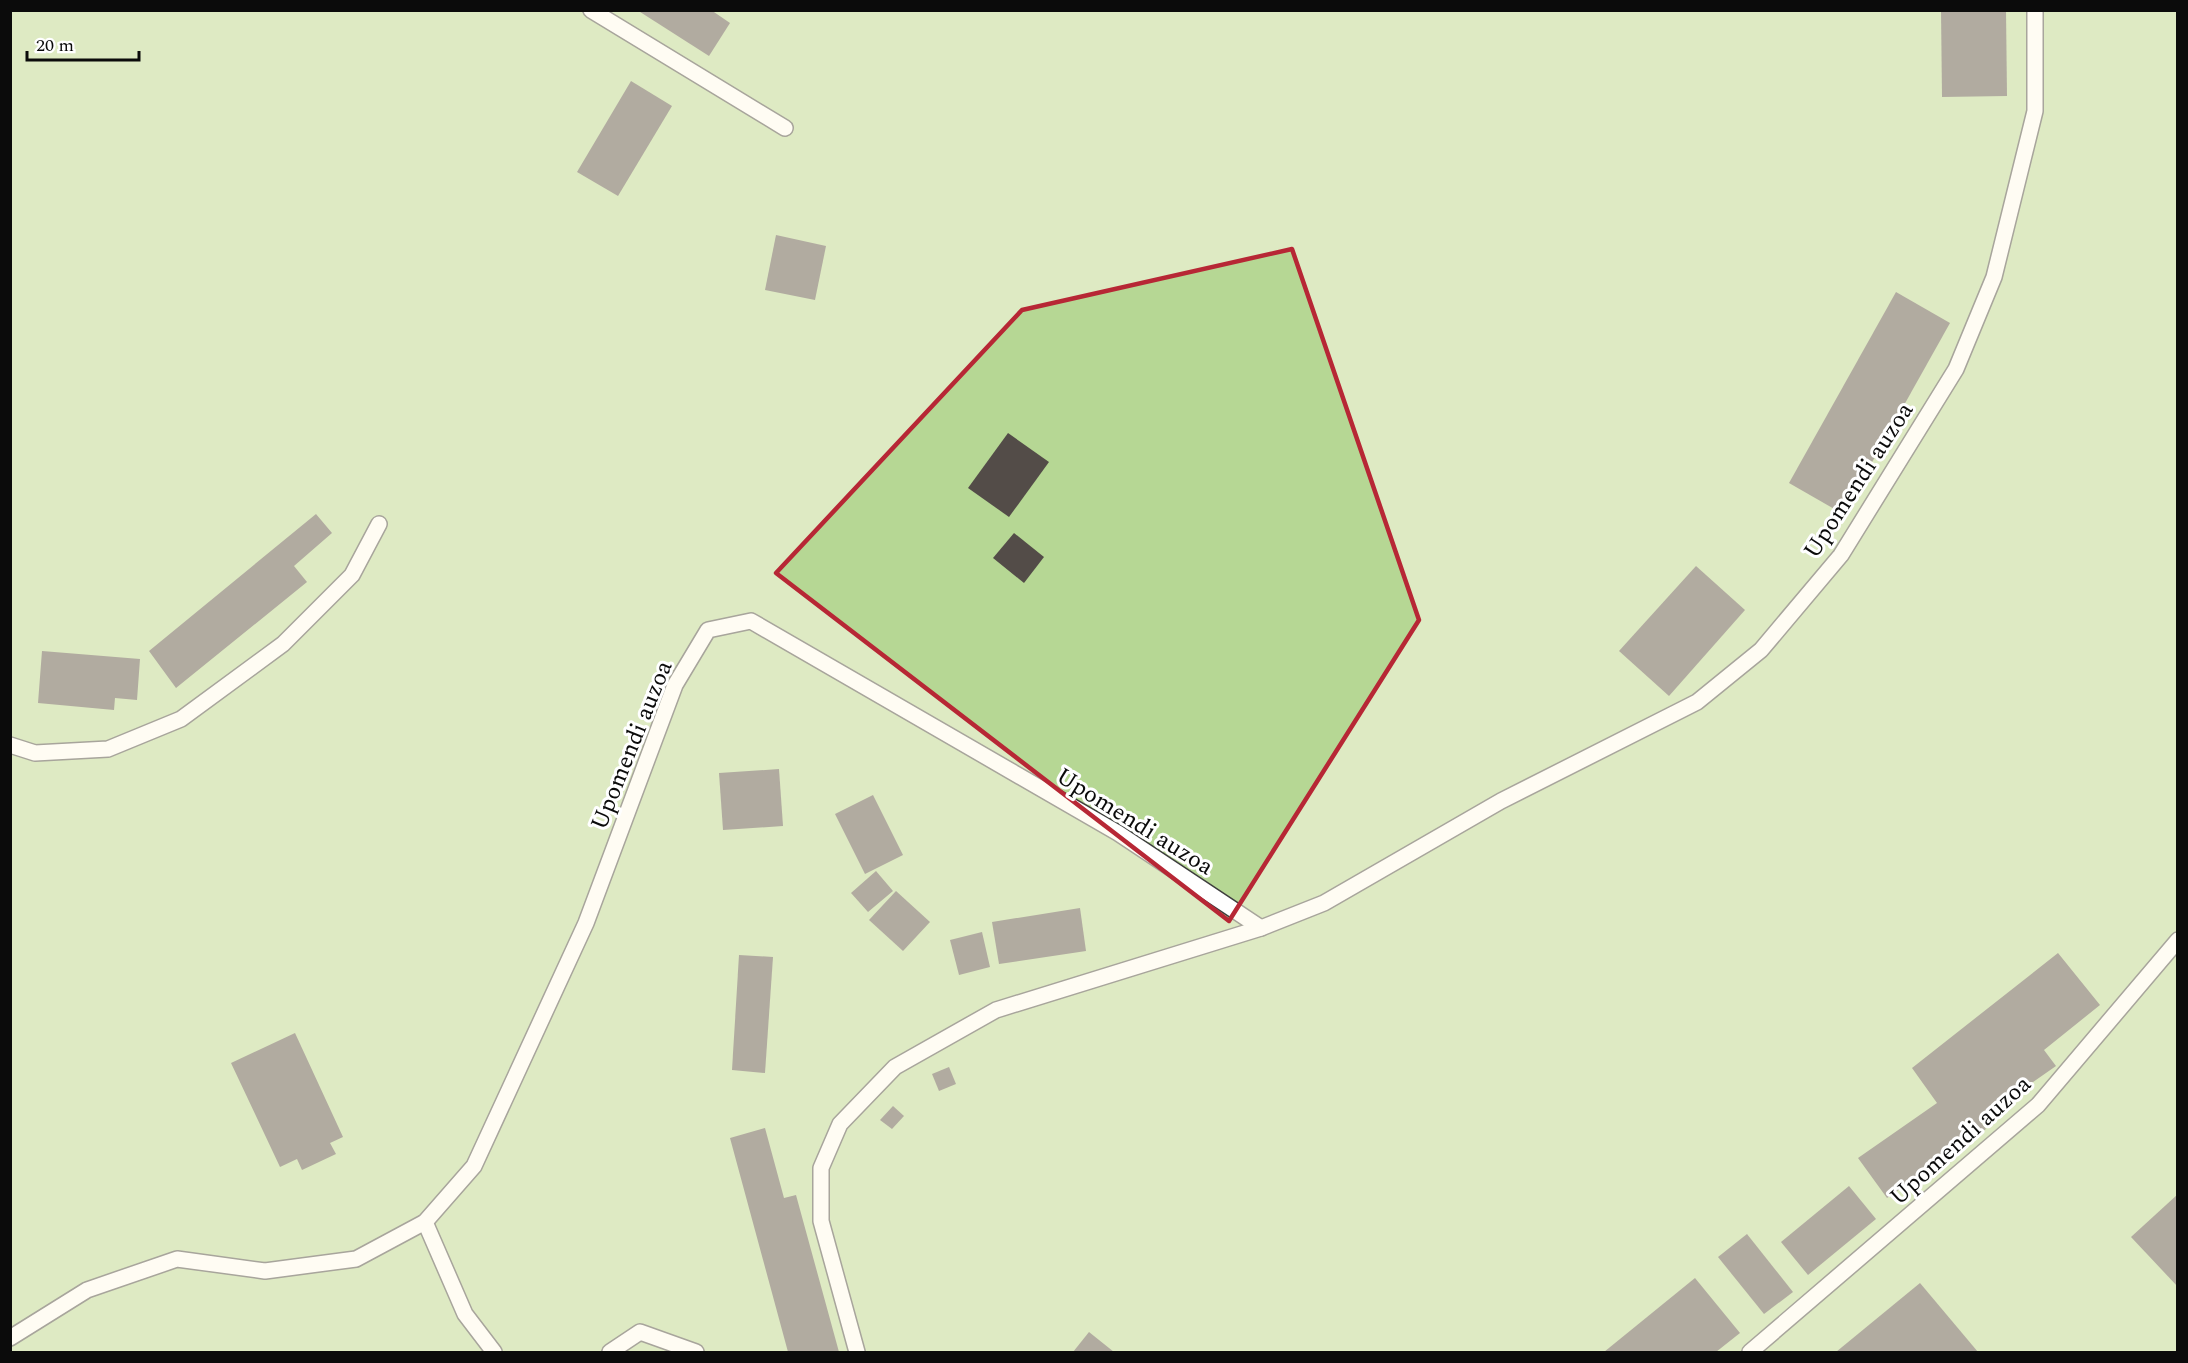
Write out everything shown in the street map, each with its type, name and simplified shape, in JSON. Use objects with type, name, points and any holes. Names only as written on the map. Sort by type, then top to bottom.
[{"type":"lane","points":[[591,10],[785,128]]},
{"type":"lane","name":"Upomendi auzoa","points":[[857,1353],[821,1221],[821,1168],[840,1124],[895,1067],[996,1010],[1261,928],[1324,903],[1501,801],[1697,702],[1761,650],[1841,555],[1956,369],[1994,277],[2035,111],[2035,10]]},
{"type":"lane","points":[[10,745],[35,753],[108,749],[181,719],[291,636],[352,575],[379,524]]},
{"type":"lane","name":"Upomendi auzoa","points":[[10,1338],[87,1290],[177,1259],[265,1271],[356,1259],[425,1222],[474,1166],[586,923],[675,685],[708,630],[751,621],[1118,833],[1261,928]]},
{"type":"lane","name":"Upomendi auzoa","points":[[1750,1353],[2038,1105],[2178,940]]},
{"type":"lane","points":[[425,1222],[465,1314],[494,1353]]},
{"type":"lane","points":[[610,1353],[640,1332],[696,1353]]},
{"type":"highlighted area","points":[[1292,249],[1419,620],[1229,921],[776,573],[1022,310]]},
{"type":"green space","points":[[11,11],[2177,11],[2177,1352],[11,1352]]},
{"type":"building","points":[[637,10],[711,10],[730,23],[709,56]]},
{"type":"building","points":[[1941,10],[2006,10],[2007,96],[1942,97]]},
{"type":"building","points":[[631,81],[672,106],[618,196],[577,172]]},
{"type":"building","points":[[776,235],[826,246],[815,300],[765,290]]},
{"type":"building","points":[[1896,292],[1950,323],[1843,514],[1789,483]]},
{"type":"building","points":[[1008,433],[1049,462],[1009,517],[968,488]]},
{"type":"building","points":[[316,514],[332,533],[294,566],[307,582],[176,688],[149,651]]},
{"type":"building","points":[[1014,533],[1044,557],[1024,583],[993,558]]},
{"type":"building","points":[[1696,566],[1745,610],[1669,696],[1619,651]]},
{"type":"building","points":[[42,651],[140,659],[137,700],[115,698],[114,710],[38,703]]},
{"type":"building","points":[[779,769],[783,826],[723,830],[719,773]]},
{"type":"building","points":[[873,795],[903,855],[865,874],[835,814]]},
{"type":"building","points":[[876,871],[893,891],[868,912],[851,893]]},
{"type":"building","points":[[896,891],[930,922],[903,951],[869,920]]},
{"type":"building","points":[[1080,908],[1086,951],[999,964],[992,922]]},
{"type":"building","points":[[982,932],[990,967],[959,975],[950,940]]},
{"type":"building","points":[[2058,953],[2100,1005],[2044,1050],[2056,1066],[1979,1120],[1986,1129],[1887,1198],[1858,1158],[1937,1103],[1912,1068]]},
{"type":"building","points":[[739,955],[773,957],[765,1073],[732,1070]]},
{"type":"building","points":[[295,1033],[343,1137],[330,1143],[336,1154],[302,1170],[297,1159],[280,1167],[231,1063]]},
{"type":"building","points":[[949,1067],[956,1084],[939,1091],[932,1074]]},
{"type":"building","points":[[893,1106],[904,1116],[892,1129],[880,1120]]},
{"type":"building","points":[[765,1128],[784,1198],[796,1195],[839,1352],[788,1352],[730,1138]]},
{"type":"building","points":[[1849,1186],[1876,1219],[1808,1275],[1781,1242]]},
{"type":"building","points":[[2178,1194],[2178,1287],[2131,1237]]},
{"type":"building","points":[[1747,1234],[1793,1292],[1764,1314],[1718,1257]]},
{"type":"building","points":[[1695,1278],[1740,1333],[1716,1352],[1604,1352]]},
{"type":"building","points":[[1920,1283],[1978,1352],[1836,1352]]},
{"type":"building","points":[[1089,1332],[1114,1352],[1073,1352]]}]
